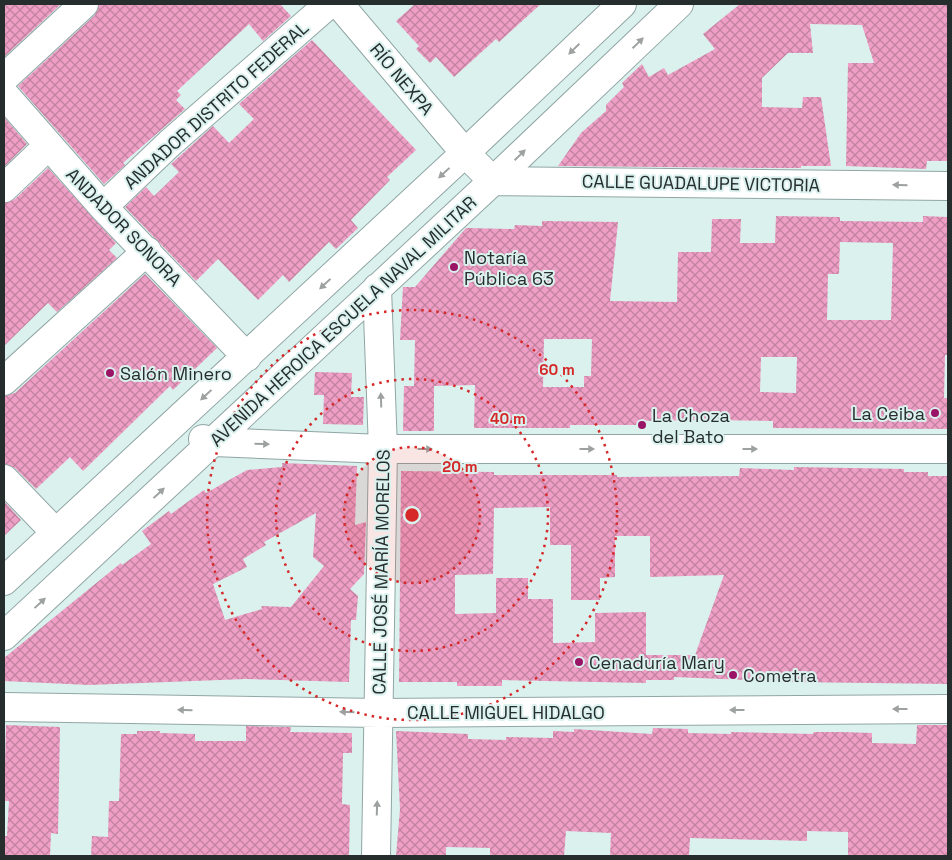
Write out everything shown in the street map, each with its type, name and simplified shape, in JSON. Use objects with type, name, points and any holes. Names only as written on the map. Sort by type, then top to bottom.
[{"type":"street","points":[[4,78],[84,4]]},
{"type":"street","name":"ANDADOR DISTRITO FEDERAL","points":[[103,207],[170,143],[329,4]]},
{"type":"street","name":"RÍO NEXPA","points":[[339,4],[465,154]]},
{"type":"street","points":[[4,581],[465,154],[622,4]]},
{"type":"street","name":"AVENIDA HEROICA ESCUELA NAVAL MILITAR","points":[[4,636],[493,181],[679,4]]},
{"type":"street","name":"ANDADOR SONORA","points":[[4,94],[103,207],[247,357]]},
{"type":"street","points":[[4,188],[48,146]]},
{"type":"street","points":[[465,154],[493,181]]},
{"type":"street","name":"CALLE GUADALUPE VICTORIA","points":[[493,181],[948,186]]},
{"type":"street","points":[[4,381],[147,251]]},
{"type":"street","name":"CALLE JOSÉ MARÍA MORELOS","points":[[376,856],[380,712],[383,449],[377,288]]},
{"type":"street","points":[[167,430],[214,442],[383,449],[948,449]]},
{"type":"street","points":[[4,479],[55,532]]},
{"type":"street","name":"CALLE MIGUEL HIDALGO","points":[[4,707],[380,712],[948,709]]},
{"type":"building","points":[[4,4],[61,4],[4,57]]},
{"type":"building","points":[[99,4],[280,4],[291,16],[263,41],[249,24],[177,91],[181,95],[176,100],[185,109],[123,163],[125,165],[104,184],[18,86],[95,15]]},
{"type":"building","points":[[415,4],[541,4],[499,42],[496,39],[454,77],[436,57],[430,63],[416,49],[419,46],[396,21]]},
{"type":"building","points":[[740,4],[948,4],[948,161],[927,161],[926,169],[846,166],[848,63],[874,63],[862,25],[810,24],[813,53],[788,53],[762,78],[762,107],[802,108],[803,97],[821,97],[831,166],[776,168],[558,166],[581,133],[606,111],[606,105],[624,87],[622,83],[642,64],[649,77],[664,68],[668,75],[715,49],[703,34]]},
{"type":"building","points":[[312,40],[416,150],[387,177],[390,180],[351,220],[358,228],[336,249],[329,242],[289,282],[283,275],[258,300],[218,259],[196,281],[125,207],[146,187],[154,196],[179,172],[171,164],[213,126],[229,143],[254,119],[239,104]]},
{"type":"building","points":[[4,117],[27,144],[4,167]]},
{"type":"building","points":[[48,168],[116,243],[109,250],[117,258],[57,312],[48,303],[4,346],[4,203],[15,199]]},
{"type":"building","points":[[776,216],[840,217],[840,221],[923,222],[923,216],[947,217],[948,355],[945,355],[944,398],[948,398],[948,429],[773,428],[773,421],[707,420],[637,421],[637,425],[570,425],[570,428],[474,428],[475,385],[434,386],[434,431],[403,431],[404,386],[414,386],[415,340],[400,340],[403,287],[415,287],[466,228],[514,229],[515,225],[542,226],[542,221],[618,222],[610,301],[677,302],[678,252],[711,252],[712,219],[741,219],[740,243],[775,243]],"holes":[[[840,242],[893,243],[891,320],[827,320],[828,274],[839,274]],[[544,339],[592,339],[591,376],[584,376],[584,387],[543,387]],[[761,357],[797,357],[796,393],[760,392]]]},
{"type":"building","points":[[145,274],[217,348],[173,390],[170,386],[83,471],[70,457],[36,489],[15,468],[4,464],[4,396],[15,393]]},
{"type":"building","points":[[315,372],[352,373],[351,397],[364,397],[363,425],[323,424],[324,395],[314,395]]},
{"type":"building","points":[[282,463],[357,466],[355,525],[366,522],[364,574],[350,589],[358,596],[356,620],[351,620],[349,682],[246,679],[89,685],[4,681],[4,658],[121,563],[122,565],[151,544],[142,531],[169,511],[171,514],[204,490],[206,493],[247,470],[282,467]],"holes":[[[316,513],[313,557],[324,566],[291,607],[261,606],[262,609],[225,620],[213,584],[247,567],[243,559],[266,545],[264,542]]]},
{"type":"building","points":[[794,467],[904,469],[904,472],[928,472],[928,476],[948,476],[948,684],[792,682],[674,677],[674,680],[646,680],[646,683],[502,680],[502,686],[457,686],[457,682],[399,682],[401,471],[494,472],[494,475],[617,475],[617,477],[739,476],[740,468],[794,470]],"holes":[[[550,507],[550,545],[571,545],[571,600],[600,600],[600,578],[615,577],[615,536],[650,536],[650,577],[724,575],[695,655],[646,655],[646,612],[595,613],[595,642],[553,643],[553,599],[528,599],[528,578],[496,578],[496,613],[455,614],[455,575],[493,574],[494,508]]]},
{"type":"building","points":[[4,501],[21,520],[4,536]]},
{"type":"building","points":[[6,725],[60,727],[58,834],[51,833],[50,856],[4,856],[4,836],[7,836],[9,801],[4,801]]},
{"type":"building","points":[[917,725],[948,725],[948,856],[848,856],[848,832],[807,831],[807,841],[690,838],[689,856],[610,856],[611,833],[566,831],[564,856],[490,856],[490,848],[446,847],[446,856],[396,856],[400,809],[396,731],[468,734],[468,739],[506,740],[506,737],[553,738],[553,731],[574,732],[574,729],[652,734],[653,728],[688,729],[688,733],[731,734],[731,732],[813,734],[814,732],[841,732],[872,733],[872,743],[916,744]]},
{"type":"building","points":[[246,726],[291,727],[290,732],[352,733],[352,753],[343,753],[342,804],[350,805],[349,856],[91,856],[92,836],[108,837],[109,801],[119,801],[121,734],[137,734],[137,731],[160,731],[160,733],[195,734],[195,741],[246,741]]},
{"type":"place","name":"Notaría Pública 63","points":[[454,267]]},
{"type":"place","name":"Salón Minero","points":[[110,373]]},
{"type":"place","name":"La Ceiba","points":[[935,413]]},
{"type":"place","name":"La Choza del Bato","points":[[642,425]]},
{"type":"place","name":"Cenaduría Mary","points":[[579,662]]},
{"type":"place","name":"Cometra","points":[[733,675]]}]
